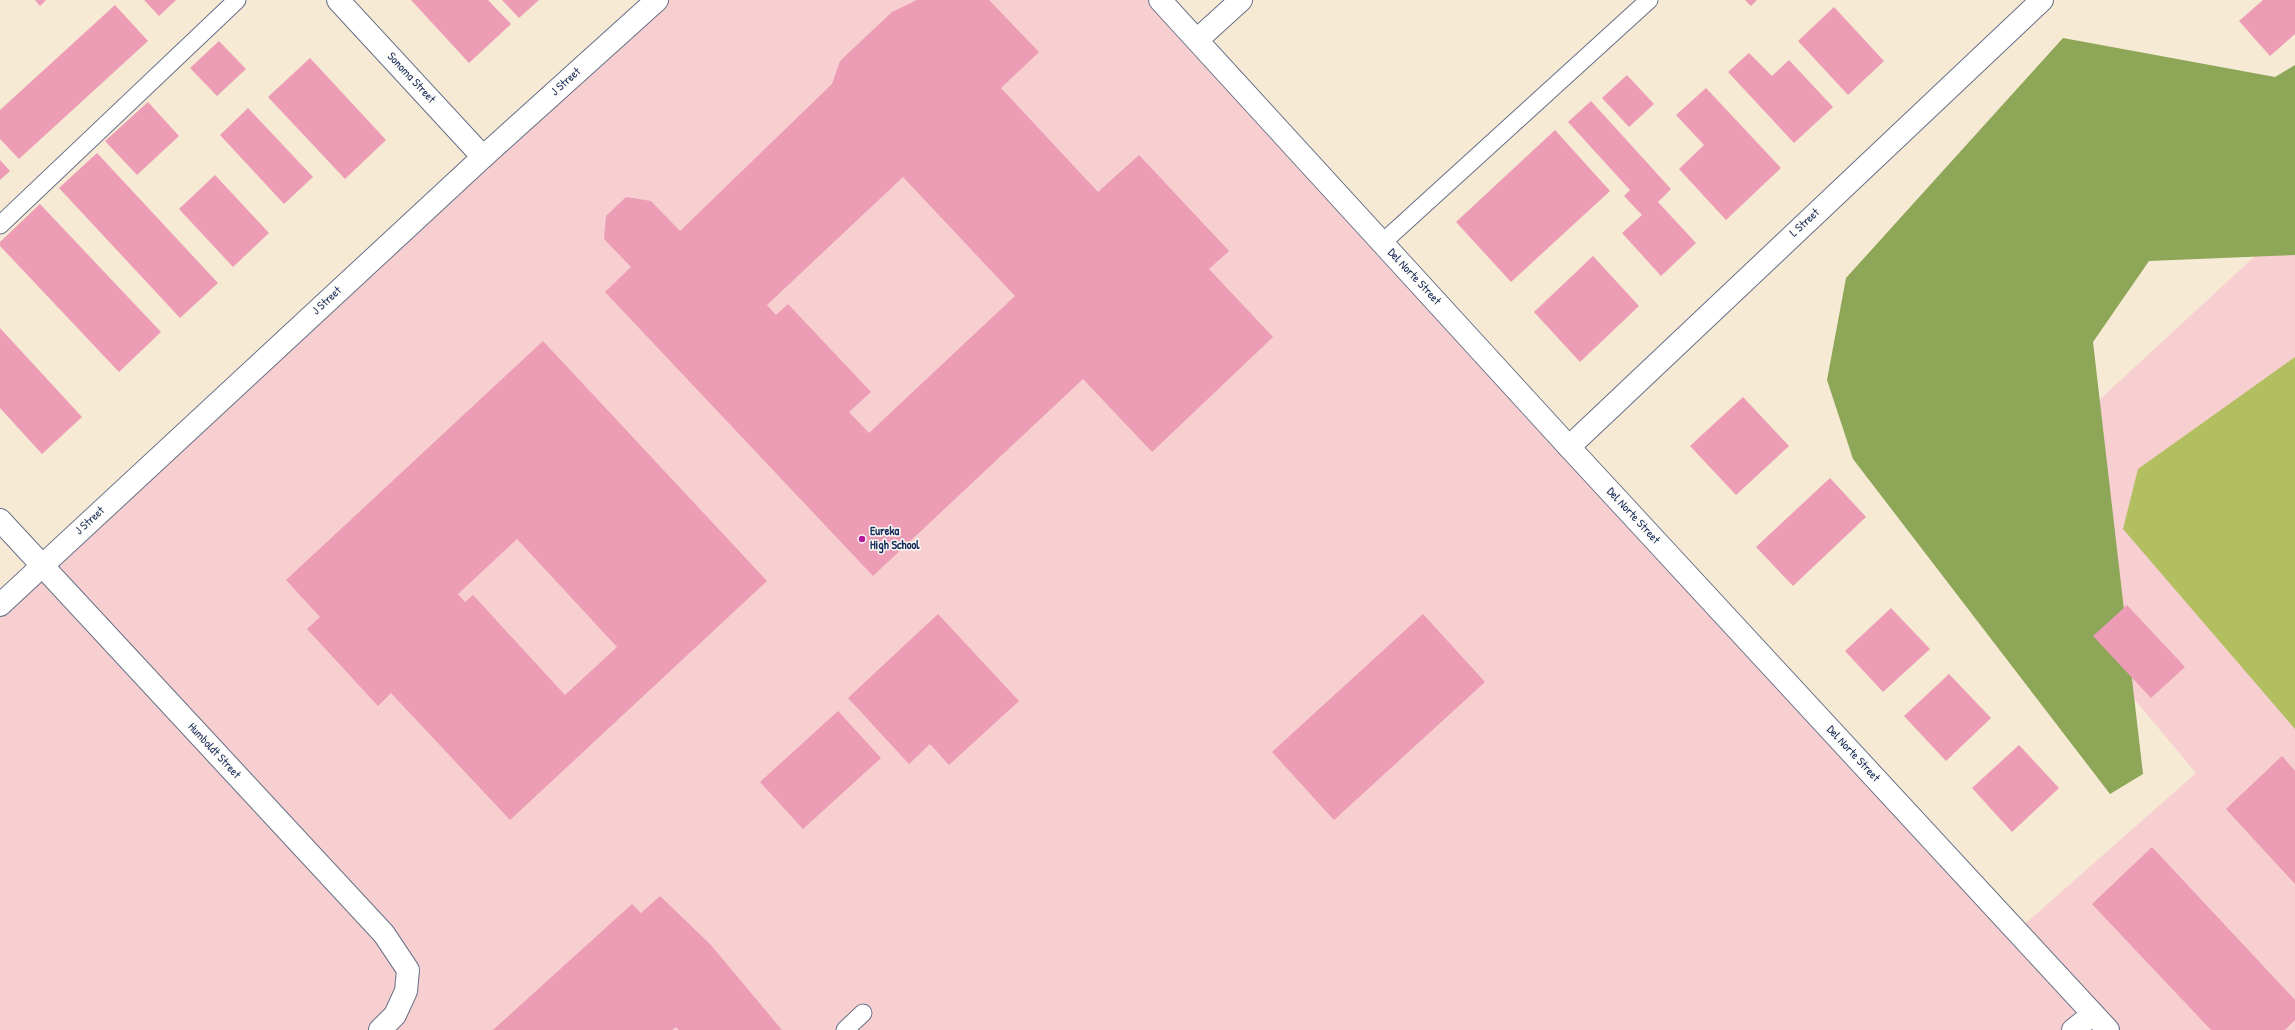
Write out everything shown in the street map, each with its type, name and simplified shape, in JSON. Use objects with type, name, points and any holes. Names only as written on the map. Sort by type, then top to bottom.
[{"type":"street","name":"Sonoma Street","points":[[338,0],[483,157]]},
{"type":"street","name":"J Street","points":[[0,606],[483,157],[657,0]]},
{"type":"street","name":"Del Norte Street","points":[[1160,0],[1569,447],[2100,1022]]},
{"type":"street","points":[[1197,40],[1241,0]]},
{"type":"street","name":"L Street","points":[[1569,447],[2042,0]]},
{"type":"street","name":"Humboldt Street","points":[[0,520],[384,934],[408,970],[406,991],[395,1015],[380,1030]]},
{"type":"street","points":[[2072,1030],[2100,1022]]},
{"type":"lane","points":[[0,225],[237,0]]},
{"type":"lane","points":[[1382,243],[1649,0]]},
{"type":"lane","points":[[845,1030],[863,1013]]},
{"type":"shaded area","name":"Eureka High School","points":[[657,0],[1160,0],[2017,931],[2196,773],[1978,512],[2295,219],[2295,1030],[0,1030],[0,605]]},
{"type":"green space","points":[[2063,38],[2275,77],[2295,65],[2295,255],[2149,261],[2093,342],[2143,774],[2110,794],[1853,459],[1827,380],[1846,278]]},
{"type":"green space","points":[[2295,357],[2295,729],[2123,529],[2138,469]]},
{"type":"building","points":[[35,0],[46,0],[40,6]]},
{"type":"building","points":[[144,0],[176,0],[159,16]]},
{"type":"building","points":[[411,0],[488,0],[511,24],[469,63]]},
{"type":"building","points":[[502,0],[539,0],[519,18]]},
{"type":"building","points":[[917,0],[989,0],[1039,52],[1001,88],[1098,192],[1139,155],[1229,251],[1209,269],[1273,337],[1152,452],[1083,379],[873,576],[605,292],[631,267],[604,239],[606,216],[626,197],[651,201],[680,231],[832,84],[840,61],[892,12]],"holes":[[[903,177],[1015,296],[869,433],[849,412],[871,392],[788,304],[776,315],[767,305]]]},
{"type":"building","points":[[1745,0],[1757,0],[1751,6]]},
{"type":"building","points":[[2263,0],[2295,0],[2295,34],[2270,56],[2239,21]]},
{"type":"building","points":[[115,5],[148,41],[19,159],[0,139],[0,110]]},
{"type":"building","points":[[1834,7],[1884,61],[1848,95],[1798,41]]},
{"type":"building","points":[[219,41],[246,69],[217,96],[190,68]]},
{"type":"building","points":[[1749,53],[1772,76],[1789,60],[1833,107],[1794,143],[1728,72]]},
{"type":"building","points":[[310,58],[386,140],[345,179],[268,97]]},
{"type":"building","points":[[1627,75],[1654,104],[1629,127],[1602,98]]},
{"type":"building","points":[[1706,88],[1781,168],[1726,220],[1679,169],[1704,145],[1676,115]]},
{"type":"building","points":[[1591,101],[1671,189],[1658,202],[1696,243],[1661,276],[1622,233],[1642,215],[1624,196],[1630,190],[1568,122]]},
{"type":"building","points":[[148,102],[179,136],[137,175],[105,141]]},
{"type":"building","points":[[248,108],[313,177],[284,204],[220,135]]},
{"type":"building","points":[[1555,130],[1610,191],[1511,282],[1456,222]]},
{"type":"building","points":[[97,153],[218,283],[180,318],[59,188]]},
{"type":"building","points":[[0,160],[10,171],[0,180]]},
{"type":"building","points":[[215,175],[269,233],[233,267],[179,209]]},
{"type":"building","points":[[40,204],[161,332],[119,372],[0,246],[0,242]]},
{"type":"building","points":[[1593,256],[1639,306],[1580,362],[1534,312]]},
{"type":"building","points":[[0,328],[82,417],[42,454],[0,408]]},
{"type":"building","points":[[543,341],[767,581],[510,820],[391,693],[378,706],[307,629],[320,617],[286,580]],"holes":[[[517,539],[617,647],[565,695],[473,595],[465,602],[458,594]]]},
{"type":"building","points":[[1743,397],[1789,446],[1736,495],[1690,446]]},
{"type":"building","points":[[1830,478],[1866,517],[1793,586],[1756,547]]},
{"type":"building","points":[[2127,605],[2185,667],[2151,698],[2093,636]]},
{"type":"building","points":[[1891,608],[1930,649],[1883,692],[1845,651]]},
{"type":"building","points":[[938,614],[1019,701],[949,765],[930,744],[909,764],[848,698]]},
{"type":"building","points":[[1423,614],[1485,682],[1334,820],[1272,752]]},
{"type":"building","points":[[1949,674],[1991,718],[1946,761],[1904,716]]},
{"type":"building","points":[[838,711],[881,758],[803,829],[760,782]]},
{"type":"building","points":[[2019,745],[2059,788],[2012,832],[1972,788]]},
{"type":"building","points":[[2282,756],[2295,771],[2295,884],[2226,809]]},
{"type":"building","points":[[2152,847],[2295,1000],[2295,1020],[2285,1030],[2211,1030],[2092,904]]},
{"type":"building","points":[[660,896],[710,944],[782,1030],[679,1030],[676,1027],[672,1030],[493,1030],[632,904],[641,913]]},
{"type":"place","name":"Eureka High School","points":[[862,539]]}]
